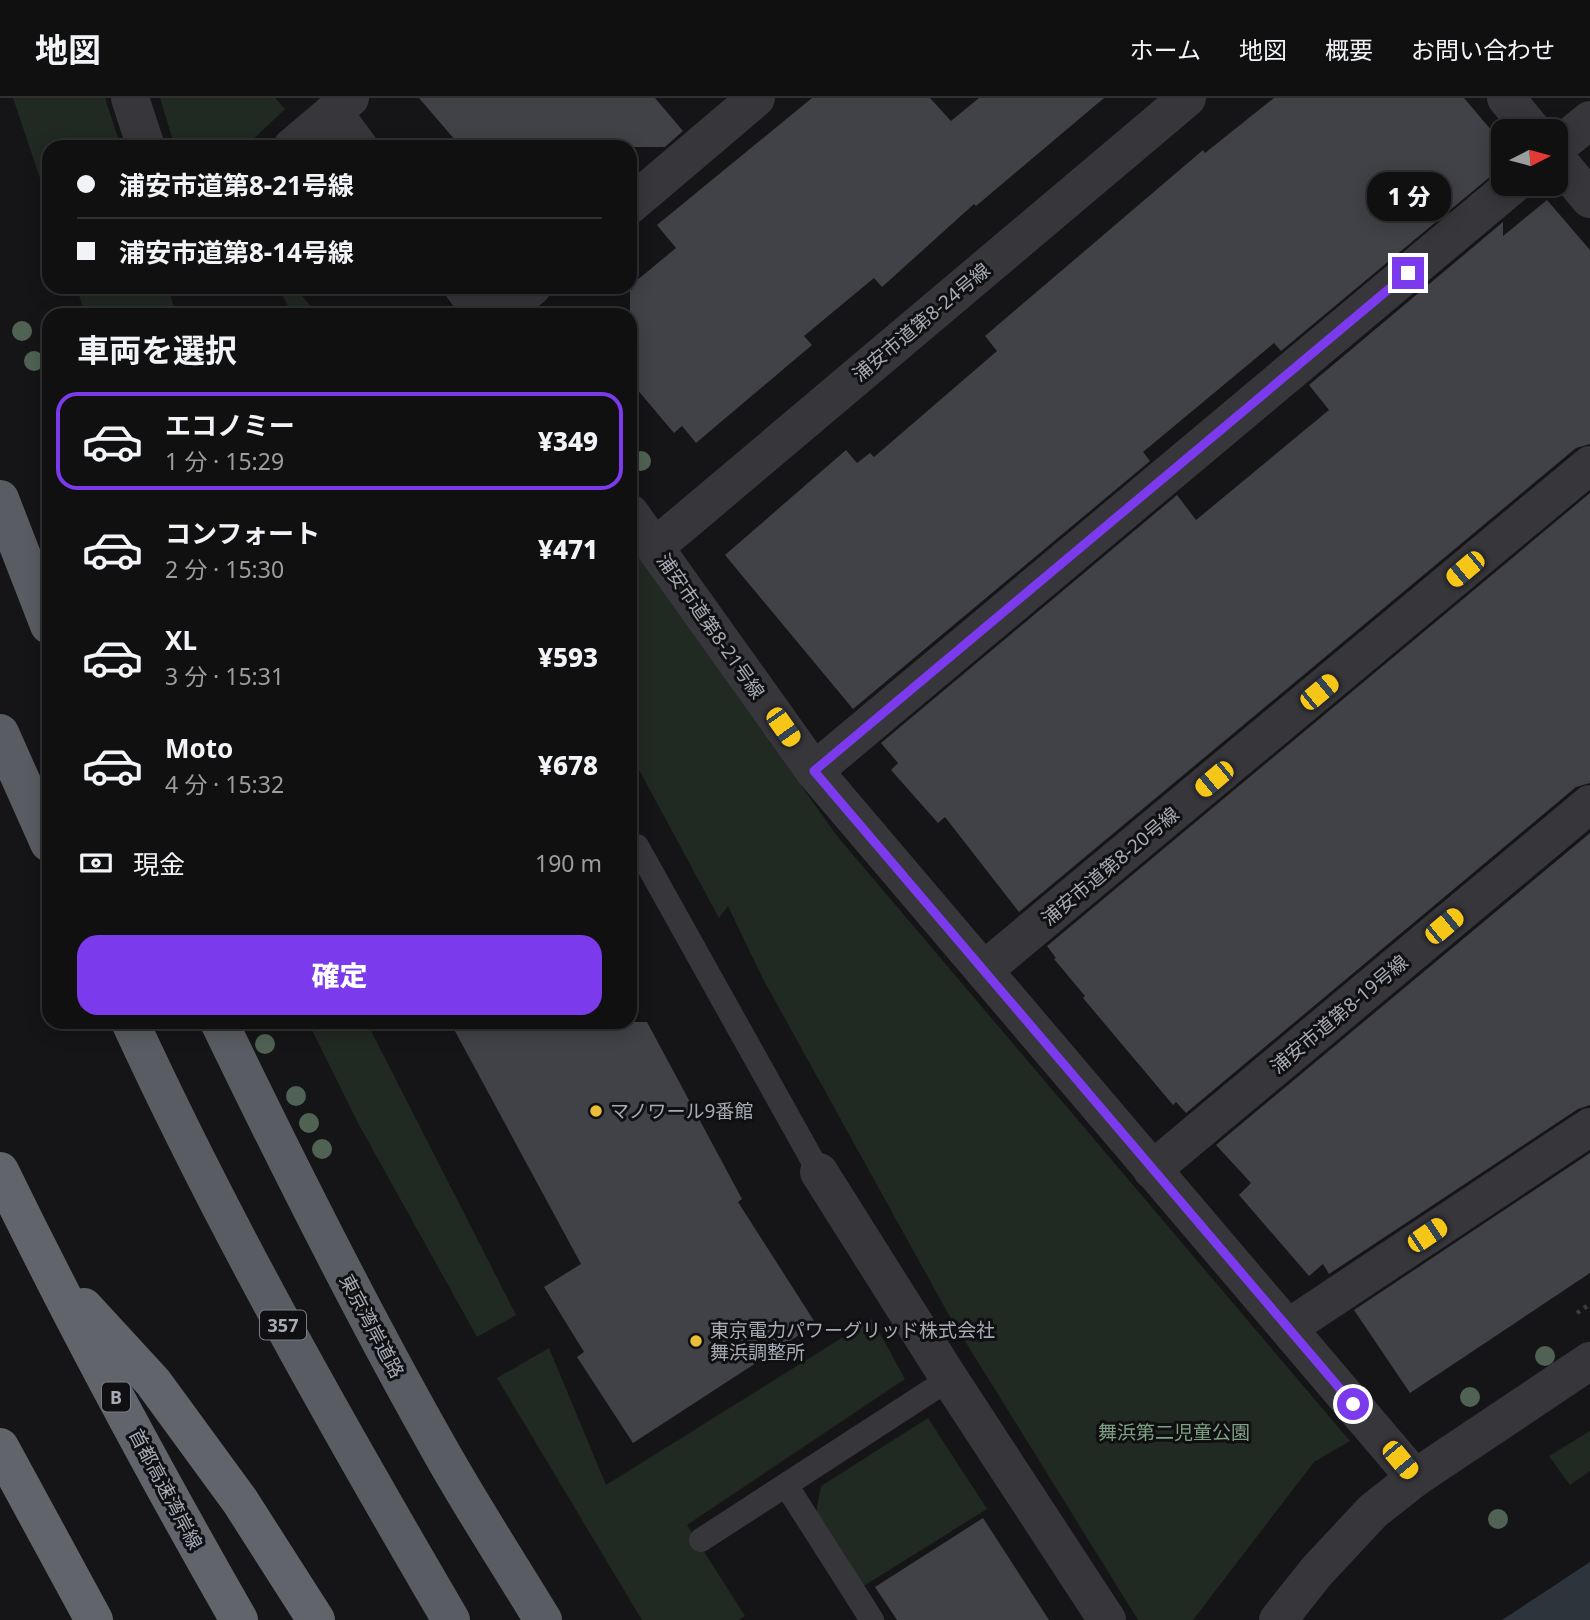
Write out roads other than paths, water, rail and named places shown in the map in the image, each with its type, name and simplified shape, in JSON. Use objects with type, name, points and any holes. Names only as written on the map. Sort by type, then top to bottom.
[{"type":"highway","points":[[0,499],[42,607]]},
{"type":"highway","points":[[0,733],[42,826]]},
{"type":"highway","name":"357","points":[[134,1029],[226,1219],[301,1358],[451,1620]]},
{"type":"highway","name":"東京湾岸道路","points":[[222,1029],[304,1197],[368,1319],[442,1453],[543,1620]]},
{"type":"highway","name":"首都高速湾岸線","points":[[0,1171],[45,1264],[239,1620]]},
{"type":"highway","points":[[45,1264],[153,1382],[240,1502],[316,1620]]},
{"type":"highway","points":[[0,1447],[94,1620]]},
{"type":"street","points":[[130,98],[144,140]]},
{"type":"street","points":[[637,199],[756,98]]},
{"type":"street","name":"浦安市道第8-24号線","points":[[655,547],[1186,98]]},
{"type":"street","points":[[1506,98],[1523,119]]},
{"type":"street","points":[[300,140],[342,105],[356,140]]},
{"type":"street","points":[[1568,139],[1590,120]]},
{"type":"street","points":[[1568,172],[1590,199]]},
{"type":"street","points":[[814,771],[1500,196]]},
{"type":"street","points":[[507,308],[524,294]]},
{"type":"street","name":"浦安市道第8-20号線","points":[[985,970],[1590,465]]},
{"type":"street","name":"浦安市道第8-21号線","points":[[637,523],[814,771],[1415,1478]]},
{"type":"street","name":"浦安市道第8-19号線","points":[[1152,1170],[1590,804]]},
{"type":"street","points":[[1288,1328],[1590,1127]]},
{"type":"street","points":[[819,1172],[1107,1620]]},
{"type":"street","points":[[1278,1620],[1317,1571],[1373,1511],[1415,1478],[1590,1361]]},
{"type":"lane","points":[[637,846],[819,1172]]},
{"type":"lane","points":[[701,1540],[949,1378]]},
{"type":"lane","points":[[786,1485],[872,1620]]},
{"type":"place","name":"マノワール9番館","points":[[596,1111]]},
{"type":"place","name":"東京電力パワーグリッド株式会社 舞浜調整所","points":[[696,1341]]},
{"type":"park label","name":"舞浜第二児童公園","points":[[1174,1432]]}]
